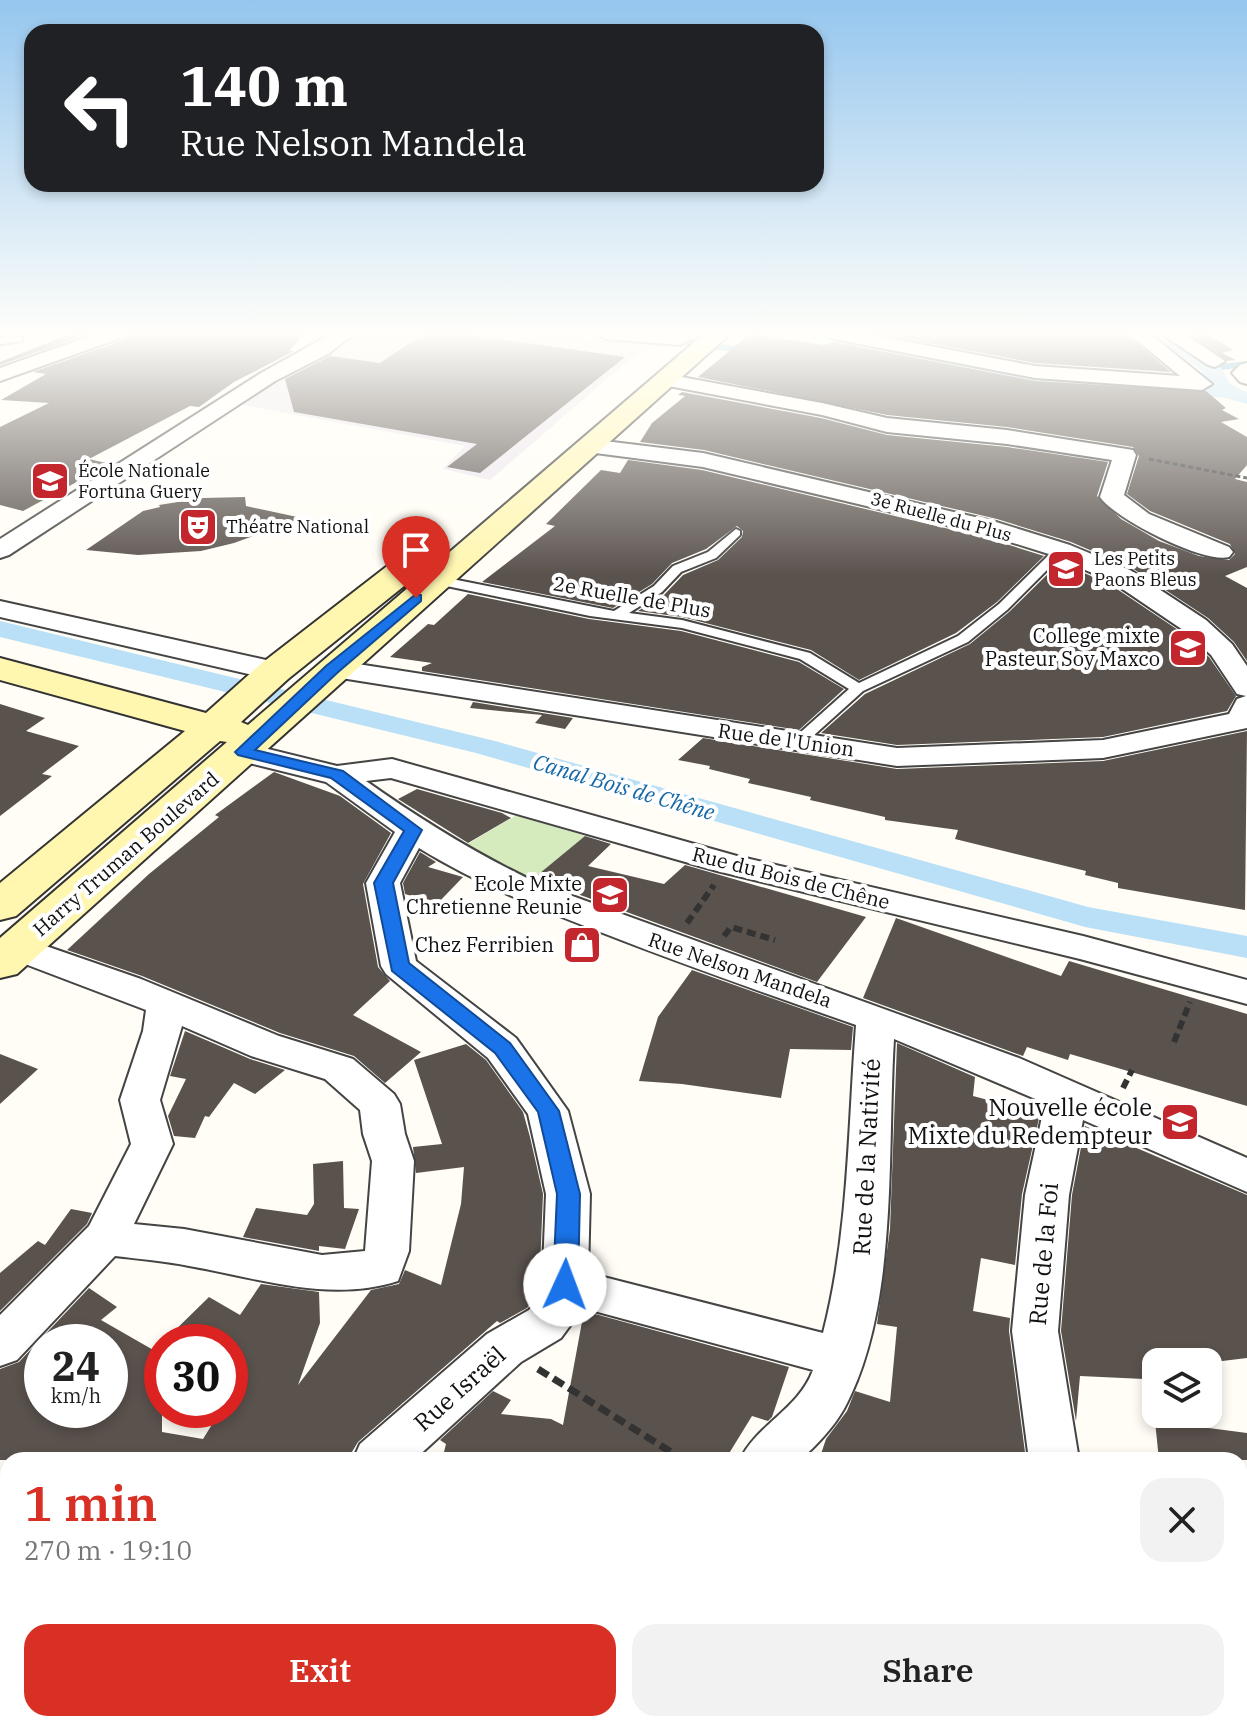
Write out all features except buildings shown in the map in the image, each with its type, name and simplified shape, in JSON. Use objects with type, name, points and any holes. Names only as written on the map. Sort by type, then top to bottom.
[{"type":"main road","name":"Harry Truman Boulevard","points":[[9,956],[240,733],[268,676],[377,592],[591,414]]},
{"type":"main road","name":"Harry Truman Boulevard","points":[[0,906],[240,733],[321,680],[626,414]]},
{"type":"main road","points":[[0,669],[240,733]]},
{"type":"street","points":[[0,550],[211,414]]},
{"type":"street","points":[[842,414],[887,425],[1007,437],[1125,455],[1112,497],[1140,519],[1220,552]]},
{"type":"street","name":"3e Ruelle du Plus","points":[[588,446],[703,460],[996,529],[1061,550],[1121,576],[1196,626],[1222,650],[1247,688]]},
{"type":"street","points":[[0,609],[268,676]]},
{"type":"street","name":"Rue de l'Union","points":[[321,680],[897,757],[1103,749],[1244,713]]},
{"type":"street","name":"Rue Nelson Mandela","points":[[240,733],[337,775],[413,830],[467,863],[530,893],[696,956],[876,1018],[1067,1096],[1247,1176]]},
{"type":"street","name":"Rue du Bois de Chêne","points":[[337,775],[392,768],[729,864],[1247,992]]},
{"type":"street","name":"Rue Israël","points":[[388,1452],[504,1348],[545,1324],[565,1298],[568,1194],[548,1111],[502,1048],[399,966],[383,883],[413,830]]},
{"type":"street","points":[[9,956],[166,1005],[265,1046],[339,1069],[380,1104],[384,1134],[393,1161],[387,1251],[382,1268],[322,1273],[184,1247],[105,1238]]},
{"type":"street","points":[[0,1346],[105,1238],[152,1144],[140,1100],[162,1031],[166,1005]]},
{"type":"street","name":"Rue de la Nativité","points":[[773,1452],[823,1401],[841,1358],[859,1282],[867,1221],[869,1098],[876,1018]]},
{"type":"street","name":"Rue de la Foi","points":[[1053,1452],[1035,1331],[1047,1195],[1067,1096]]},
{"type":"street","points":[[565,1285],[841,1358]]},
{"type":"lane","points":[[617,615],[658,589],[677,569],[712,555],[736,533]]},
{"type":"lane","points":[[798,742],[858,688],[963,639],[1003,607],[1061,550]]},
{"type":"lane","name":"2e Ruelle de Plus","points":[[437,580],[617,615],[682,624],[805,656],[858,688]]},
{"type":"path","points":[[1125,455],[1247,478]]},
{"type":"path","points":[[1121,576],[1220,552]]},
{"type":"path","points":[[1174,1042],[1200,978]]},
{"type":"path","points":[[504,1348],[671,1452]]},
{"type":"shaded area","points":[[291,414],[567,414],[490,480],[443,469],[465,446]]},
{"type":"green space","points":[[517,815],[585,836],[531,881],[459,849]]},
{"type":"waterway","name":"Canal Bois de Chêne","points":[[0,629],[485,747],[1085,917],[1247,947]]},
{"type":"place","name":"École Nationale Fortuna Guery","points":[[50,481]]},
{"type":"place","name":"Théatre National","points":[[198,527]]},
{"type":"place","name":"Les Petits Paons Bleus","points":[[1066,569]]},
{"type":"place","name":"College mixte Pasteur Soy Maxco","points":[[1188,648]]},
{"type":"place","name":"Ecole Mixte Chretienne Reunie","points":[[610,895]]},
{"type":"place","name":"Chez Ferribien","points":[[582,945]]},
{"type":"place","name":"Nouvelle école Mixte du Redempteur","points":[[1180,1122]]},
{"type":"route","points":[[416,598],[332,669],[244,752],[337,775],[413,830],[383,883],[399,966],[502,1048],[548,1111],[568,1194],[565,1285]]}]
